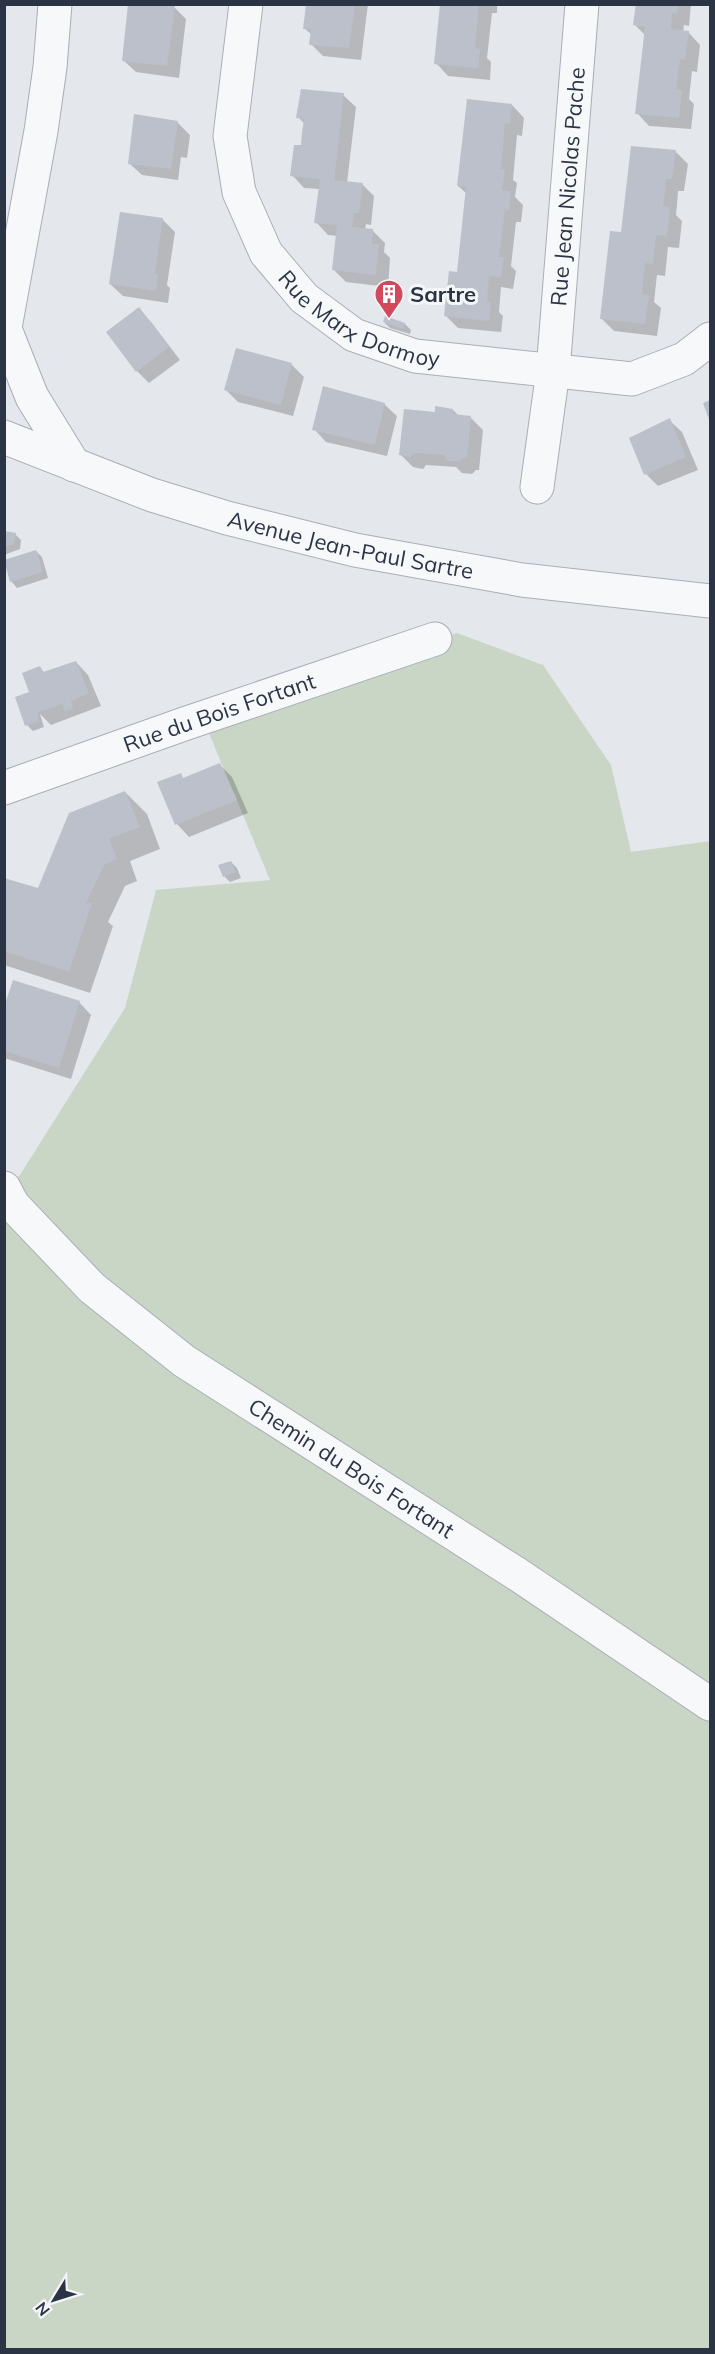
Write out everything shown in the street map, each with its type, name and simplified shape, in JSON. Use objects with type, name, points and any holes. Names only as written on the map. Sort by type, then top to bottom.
[{"type":"street","points":[[55,4],[50,67],[41,131],[6,320],[32,397],[74,465]]},
{"type":"street","name":"Rue Marx Dormoy","points":[[246,4],[230,136],[239,192],[266,253],[304,298],[354,335],[415,356],[632,379],[684,359],[711,339]]},
{"type":"street","name":"Rue Jean Nicolas Pache","points":[[537,487],[553,371],[582,4]]},
{"type":"street","name":"Avenue Jean-Paul Sartre","points":[[4,437],[152,495],[227,518],[356,550],[522,580],[711,601]]},
{"type":"street","name":"Rue du Bois Fortant","points":[[4,788],[435,639]]},
{"type":"street","name":"Chemin du Bois Fortant","points":[[9,1197],[92,1288],[184,1360],[517,1574],[711,1704]]},
{"type":"green space","points":[[457,633],[543,665],[611,765],[631,852],[710,841],[710,2349],[5,2349],[5,1188],[20,1175],[125,1008],[156,890],[270,880],[201,714],[359,661]]},
{"type":"building","points":[[128,4],[175,5],[167,66],[122,61]]},
{"type":"building","points":[[306,4],[355,4],[349,48],[309,45],[311,29],[303,29]]},
{"type":"building","points":[[440,4],[479,4],[475,48],[480,49],[478,68],[434,64]]},
{"type":"building","points":[[636,4],[678,4],[677,14],[672,13],[671,29],[689,31],[685,60],[680,59],[676,89],[682,90],[679,118],[635,114],[645,27],[633,25]]},
{"type":"building","points":[[301,89],[344,93],[334,180],[363,183],[359,213],[354,213],[352,227],[373,229],[372,244],[379,244],[376,275],[332,270],[337,225],[314,223],[320,179],[290,176],[294,145],[301,145],[304,119],[296,118]]},
{"type":"building","points":[[467,99],[512,104],[510,124],[505,123],[501,169],[505,169],[502,190],[511,191],[509,211],[505,210],[499,257],[504,257],[501,277],[489,276],[487,302],[491,302],[489,321],[444,316],[449,271],[457,272],[466,187],[457,186]]},
{"type":"building","points":[[134,114],[178,121],[171,169],[128,164]]},
{"type":"building","points":[[631,146],[676,150],[672,179],[666,179],[663,206],[670,207],[667,236],[656,235],[653,264],[645,263],[642,294],[649,295],[645,324],[600,319],[610,231],[621,232]]},
{"type":"building","points":[[120,212],[163,218],[155,273],[158,274],[156,291],[109,284]]},
{"type":"building","points":[[139,307],[169,347],[136,372],[106,332]]},
{"type":"building","name":"Sartre","points":[[385,316],[405,323],[404,329],[383,322]]},
{"type":"building","points":[[236,348],[292,363],[281,405],[224,390]]},
{"type":"building","points":[[323,386],[385,403],[375,445],[312,430]]},
{"type":"building","points":[[710,400],[710,422],[703,403]]},
{"type":"building","points":[[435,406],[453,409],[453,414],[471,416],[467,458],[459,462],[448,461],[444,455],[414,453],[411,457],[399,455],[404,409],[435,412]]},
{"type":"building","points":[[670,418],[686,457],[644,475],[629,438]]},
{"type":"building","points":[[4,531],[16,533],[14,544],[4,547]]},
{"type":"building","points":[[36,550],[43,572],[10,582],[4,560]]},
{"type":"building","points":[[76,661],[89,693],[71,701],[73,708],[65,712],[62,704],[37,713],[39,721],[25,726],[15,697],[29,692],[22,673],[40,666],[43,672]]},
{"type":"building","points":[[220,763],[237,800],[175,825],[157,782],[181,773],[183,778]]},
{"type":"building","points":[[125,791],[140,827],[109,839],[117,859],[104,865],[86,903],[92,903],[69,972],[4,951],[4,878],[38,888],[69,813]]},
{"type":"building","points":[[231,861],[236,872],[223,877],[218,865]]},
{"type":"building","points":[[13,980],[80,1001],[59,1068],[4,1051],[4,1007]]},
{"type":"place","name":"Sartre","points":[[389,320]]}]
